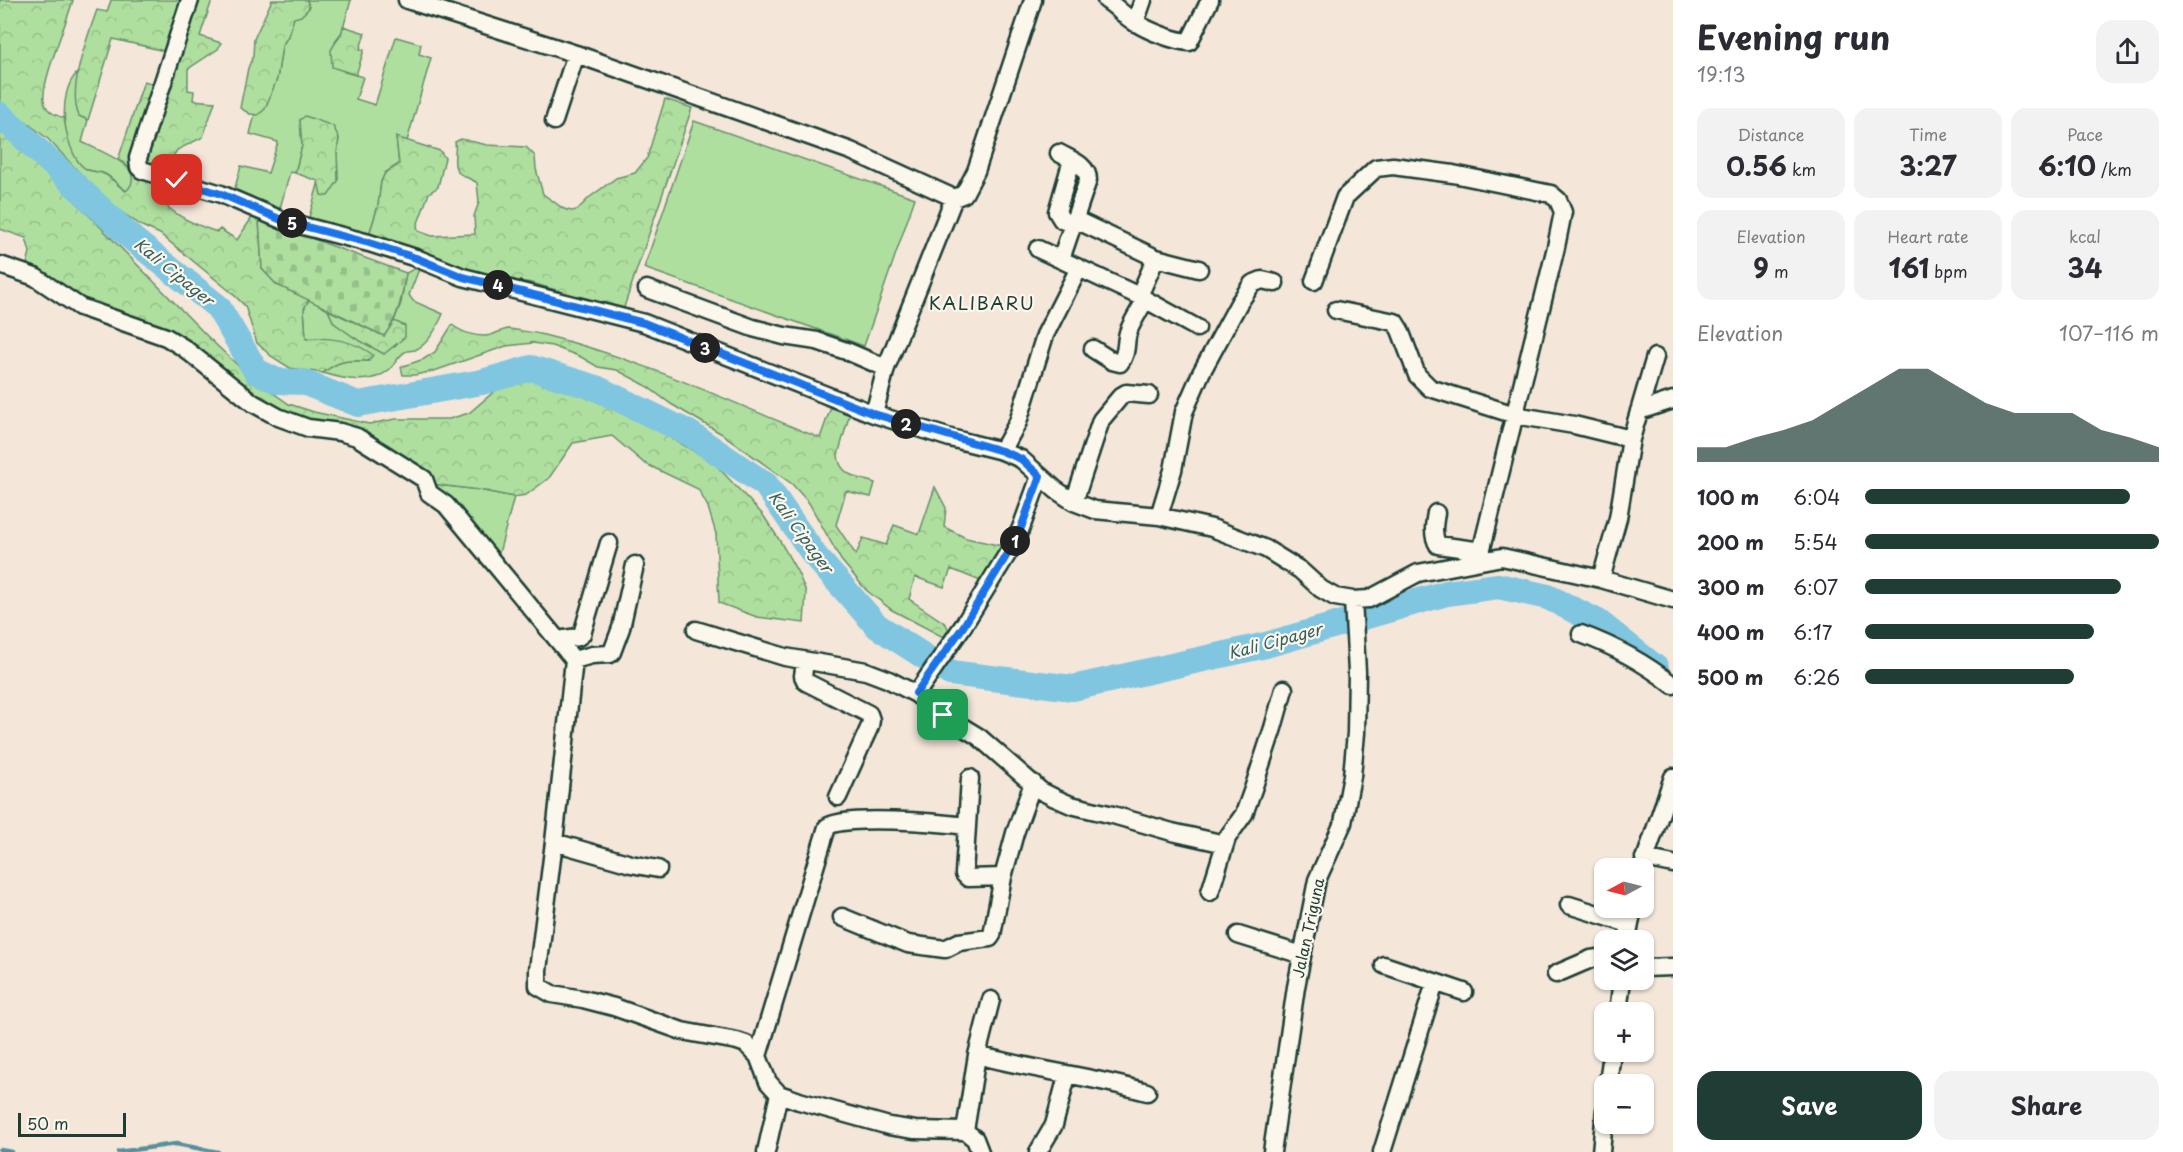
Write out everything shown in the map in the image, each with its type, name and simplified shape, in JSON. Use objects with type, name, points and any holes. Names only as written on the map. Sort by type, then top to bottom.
[{"type":"street","points":[[190,0],[138,158],[138,167],[142,170],[221,194],[284,221],[369,243],[416,258],[463,277],[644,323],[874,414],[1002,451],[1021,459],[1074,502],[1095,510],[1159,516],[1212,528],[1266,549],[1300,570],[1335,597],[1354,605],[1418,573],[1481,556]]},
{"type":"street","points":[[411,1],[576,54],[851,151],[954,198],[964,194],[976,171],[1033,0]]},
{"type":"street","points":[[1106,0],[1119,8],[1135,23],[1179,41],[1189,42],[1210,0]]},
{"type":"street","points":[[1135,23],[1143,0]]},
{"type":"street","points":[[554,121],[576,54]]},
{"type":"street","points":[[1066,156],[1057,212],[1062,220],[1075,223],[1156,258],[1199,269]]},
{"type":"street","points":[[1314,280],[1345,197],[1376,168],[1393,166],[1453,174],[1551,194],[1558,200],[1563,212],[1556,247],[1481,556]]},
{"type":"street","points":[[874,414],[886,368],[954,198]]},
{"type":"street","points":[[1061,259],[1075,223]]},
{"type":"street","points":[[1038,249],[1142,298],[1197,327]]},
{"type":"street","points":[[1093,350],[1112,361],[1120,363],[1123,360],[1128,347],[1128,331],[1156,258]]},
{"type":"street","points":[[0,265],[35,277],[80,307],[166,337],[184,348],[253,403],[278,417],[308,428],[340,432],[357,437],[424,479],[428,488],[446,505],[574,660],[538,986],[552,994],[614,1007],[660,1025],[697,1035],[716,1036],[737,1041],[746,1044],[758,1056]]},
{"type":"street","points":[[1002,451],[1021,415],[1045,335],[1079,268]]},
{"type":"street","points":[[1159,516],[1173,470],[1184,412],[1201,373],[1239,303],[1252,284],[1262,280],[1275,283]]},
{"type":"street","points":[[647,289],[753,328],[817,341],[849,351],[886,368]]},
{"type":"street","points":[[1336,310],[1395,322],[1417,375],[1423,383],[1440,392],[1515,416],[1574,425],[1631,439]]},
{"type":"street","points":[[1601,579],[1618,518],[1631,439],[1655,357]]},
{"type":"street","points":[[1074,502],[1101,420],[1126,393],[1149,395]]},
{"type":"street","points":[[1639,411],[1673,400]]},
{"type":"street","points":[[916,693],[953,641],[1013,545],[1040,476]]},
{"type":"street","points":[[1436,513],[1434,532],[1438,545],[1481,556],[1502,557],[1601,579],[1673,600]]},
{"type":"street","points":[[558,640],[578,637],[582,634],[609,543]]},
{"type":"street","points":[[574,660],[612,652],[621,628],[635,565]]},
{"type":"street","name":"Jalan Triguna","points":[[1272,1152],[1302,955],[1317,880],[1343,824],[1352,776],[1356,733],[1357,672],[1354,605]]},
{"type":"street","points":[[696,630],[805,662],[866,671],[916,693],[943,715],[979,737],[1041,791],[1071,805],[1225,844]]},
{"type":"street","points":[[1581,634],[1625,654],[1673,685]]},
{"type":"street","points":[[805,662],[806,682],[870,716],[870,726],[838,797]]},
{"type":"street","points":[[1210,892],[1225,844],[1247,806],[1284,689]]},
{"type":"street","points":[[1645,858],[1673,777]]},
{"type":"street","points":[[970,778],[964,874],[966,877],[1003,877]]},
{"type":"street","points":[[842,917],[908,945],[945,949],[959,942],[985,939],[992,935],[1003,877],[1015,832],[1033,783]]},
{"type":"street","points":[[967,826],[886,820],[835,823],[826,827],[758,1056],[768,1082],[779,1094],[889,1126],[915,1130],[965,1131],[975,1138],[980,1152]]},
{"type":"street","points":[[554,843],[658,869]]},
{"type":"street","points":[[1654,863],[1673,864]]},
{"type":"street","points":[[1569,905],[1630,924]]},
{"type":"street","points":[[1239,935],[1302,955]]},
{"type":"street","points":[[1556,974],[1594,959]]},
{"type":"street","points":[[1384,965],[1464,992]]},
{"type":"street","points":[[1654,968],[1673,968]]},
{"type":"street","points":[[1382,1152],[1435,983]]},
{"type":"street","points":[[965,1131],[977,1055],[991,1000]]},
{"type":"street","points":[[977,1055],[1012,1065],[1120,1084],[1147,1092]]},
{"type":"street","points":[[1038,1152],[1054,1125],[1067,1076]]},
{"type":"street","points":[[766,1152],[779,1094]]},
{"type":"street","points":[[1600,1152],[1602,1134]]},
{"type":"green space","points":[[0,0],[73,0],[50,66],[44,100],[48,110],[64,118],[70,146],[81,165],[88,170],[107,175],[126,191],[130,187],[132,178],[129,169],[118,160],[144,81],[157,85],[132,165],[157,181],[154,190],[166,205],[181,217],[199,225],[217,232],[220,229],[237,240],[253,216],[259,219],[262,269],[277,285],[309,299],[304,309],[306,339],[324,338],[350,343],[373,355],[368,361],[344,362],[323,373],[290,368],[271,356],[257,343],[245,306],[231,292],[160,234],[142,226],[108,203],[48,139],[0,102]]},
{"type":"green space","points":[[111,0],[185,0],[169,52],[113,39],[88,120],[79,116],[76,105],[77,78],[97,10],[107,12]]},
{"type":"green space","points":[[193,0],[212,0],[200,36],[221,43],[218,49],[188,69],[188,90],[194,91],[193,100],[215,102],[203,137],[177,150],[163,172],[141,162]]},
{"type":"green space","points":[[272,0],[307,0],[309,8],[301,16],[294,18],[282,46],[277,79],[265,109],[258,115],[250,114],[240,108],[248,68],[253,56],[254,39]]},
{"type":"green space","points":[[307,0],[351,0],[342,32],[335,41],[344,72],[363,77],[356,99],[375,105],[396,37],[421,44],[419,54],[431,58],[407,141],[396,137],[399,164],[385,173],[381,182],[378,206],[368,238],[308,221],[319,181],[321,194],[338,181],[339,138],[300,120],[302,146],[295,173],[290,172],[279,212],[233,195],[241,166],[268,173],[278,142],[250,134],[255,114],[258,114],[277,79],[282,46],[294,17],[309,8]]},
{"type":"green space","points":[[343,26],[365,33],[360,49],[364,50],[356,75],[332,67],[331,50]]},
{"type":"green space","points":[[77,73],[79,116],[88,120],[82,142],[127,167],[132,174],[132,182],[127,191],[105,174],[85,169],[76,159],[70,147],[65,106],[71,82]]},
{"type":"green space","points":[[665,99],[692,108],[623,310],[532,283],[476,275],[368,238],[378,206],[381,182],[385,173],[399,164],[396,137],[440,151],[445,158],[438,187],[429,193],[417,226],[418,231],[432,236],[475,234],[474,216],[479,202],[477,183],[457,170],[455,142],[461,139],[487,145],[526,147],[535,156],[543,194],[564,209],[577,210],[590,197],[616,178],[635,173],[647,158]]},
{"type":"green space","points":[[305,116],[333,126],[339,138],[338,181],[328,196],[321,195],[318,181],[295,173],[302,146],[300,120]]},
{"type":"green space","points":[[694,121],[915,198],[864,346],[644,268]]},
{"type":"green space","points":[[0,125],[19,141],[210,339],[249,376],[289,404],[369,424],[396,419],[449,419],[469,413],[496,390],[523,378],[547,380],[585,393],[627,412],[714,463],[763,515],[798,573],[806,592],[804,623],[757,617],[719,603],[716,534],[708,507],[698,489],[644,463],[612,436],[573,443],[549,478],[526,495],[514,497],[431,484],[316,424],[266,404],[202,357],[83,304],[26,268],[30,252],[26,238],[0,229]]},
{"type":"green space","points":[[259,219],[406,273],[396,314],[384,336],[277,285],[262,269]]},
{"type":"green space","points":[[416,268],[419,269],[409,295],[413,301],[443,314],[428,339],[415,350],[403,353],[390,369],[375,378],[357,380],[323,373],[344,362],[368,361],[340,342],[325,338],[306,339],[304,309],[309,299],[328,310],[334,323],[370,346],[395,347],[404,326],[394,321],[401,303],[406,273]]},
{"type":"green space","points":[[328,310],[384,336],[394,321],[405,326],[405,337],[384,354],[334,323]]},
{"type":"green space","points":[[452,325],[476,335],[486,336],[508,329],[540,334],[612,355],[647,367],[820,438],[831,407],[850,413],[838,455],[839,462],[842,468],[851,475],[875,483],[871,497],[846,491],[836,525],[856,555],[863,538],[886,545],[894,525],[919,534],[935,487],[946,508],[944,527],[966,538],[1007,547],[983,582],[951,569],[944,587],[915,577],[909,599],[946,624],[951,636],[945,638],[892,610],[866,590],[841,560],[809,503],[792,484],[722,434],[617,370],[598,367],[581,357],[552,346],[533,343],[506,346],[434,371],[403,375],[401,367],[424,359],[435,352]]},
{"type":"green space","points":[[431,484],[514,497],[498,557]]},
{"type":"waterway","name":"Kali Cipager","points":[[0,115],[135,241],[218,307],[256,371],[277,381],[303,382],[358,404],[482,382],[531,368],[596,388],[689,433],[766,485],[815,556],[877,626],[950,673],[1073,688],[1266,645],[1447,593],[1498,586],[1548,597],[1598,622],[1656,668]]},
{"type":"waterway","points":[[118,1152],[176,1144],[218,1152]]},
{"type":"waterway","points":[[0,1150],[12,1152]]},
{"type":"district","name":"KALIBARU","points":[[982,304]]},
{"type":"route","points":[[177,180],[221,194],[284,221],[369,243],[416,258],[463,277],[644,323],[874,414],[950,438],[1002,451],[1021,459],[1040,476],[1021,528],[963,627],[916,693],[943,715]]}]
